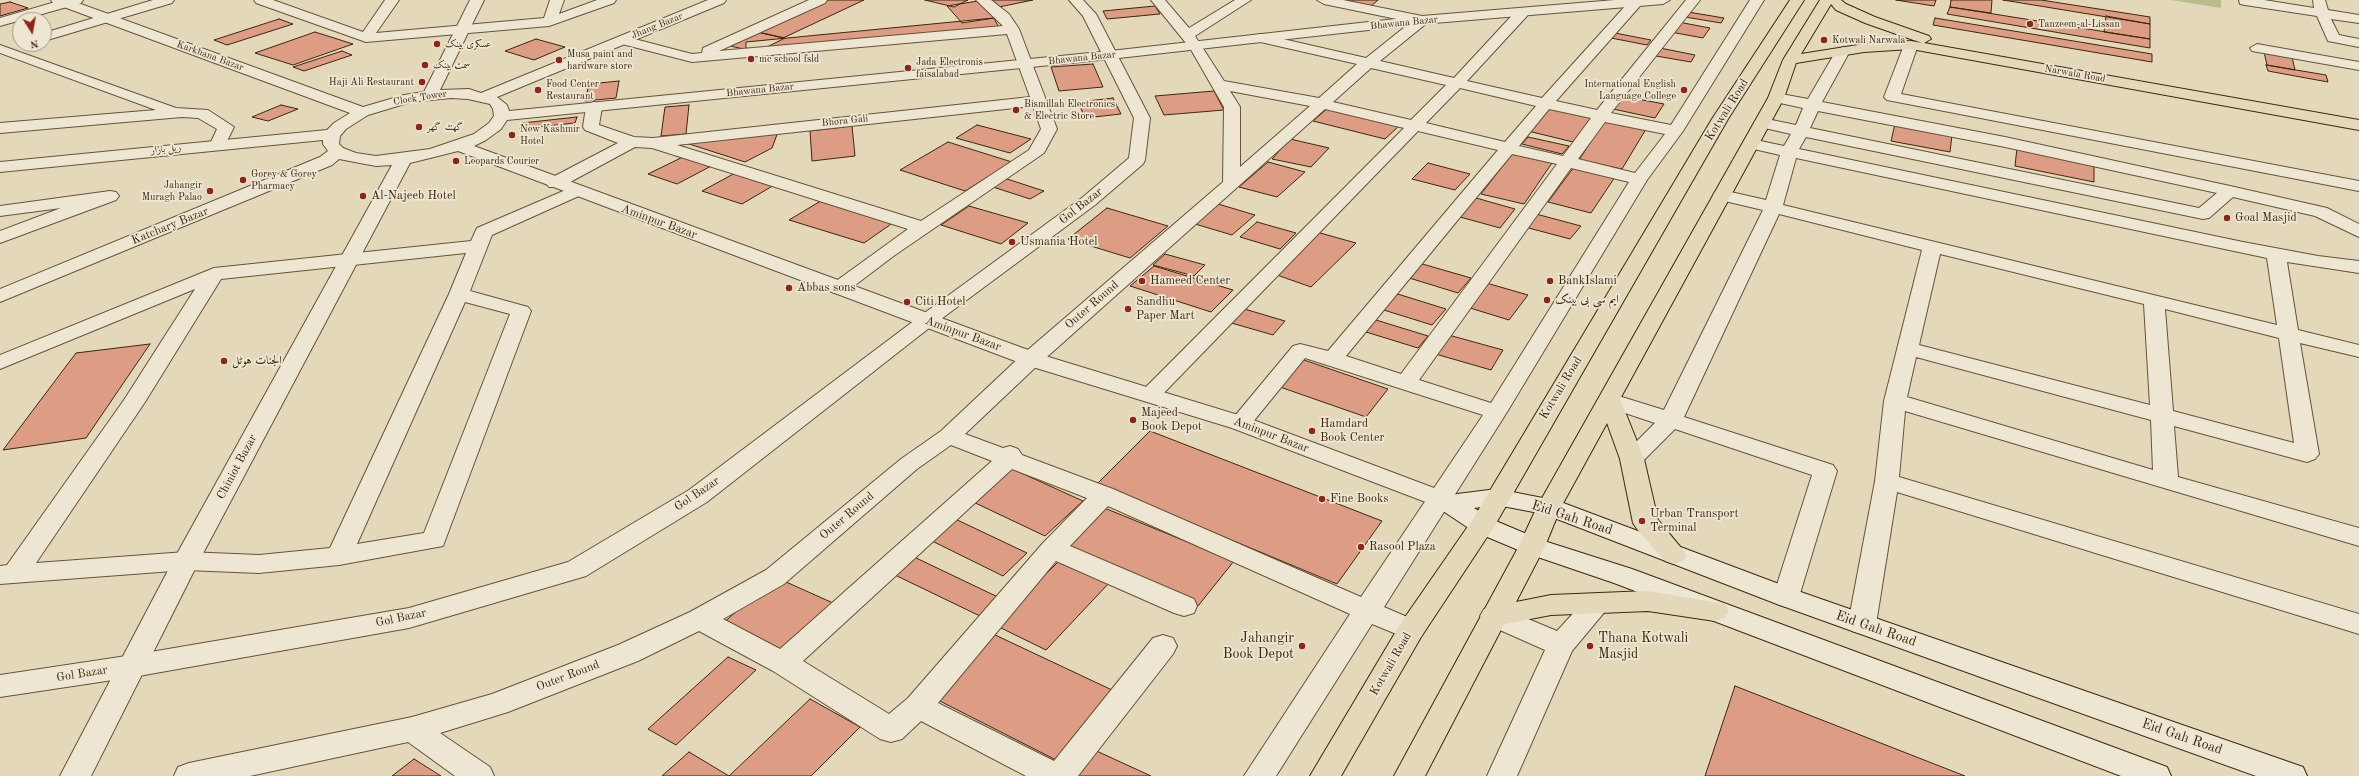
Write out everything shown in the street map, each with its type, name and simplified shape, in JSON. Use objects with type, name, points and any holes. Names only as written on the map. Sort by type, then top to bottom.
[{"type":"main road","name":"Kotwali Road","points":[[1325,776],[1411,630],[1482,525],[1497,497],[1720,119],[1796,0]]},
{"type":"main road","points":[[1409,776],[1532,546],[1549,507],[1762,124],[1776,98],[1790,60],[1827,0]]},
{"type":"main road","points":[[1834,0],[1841,7],[1870,20],[1921,38],[2359,114]]},
{"type":"main road","name":"Narwala Road","points":[[1790,60],[1843,51],[1911,45],[2359,125]]},
{"type":"main road","points":[[1609,400],[1632,459],[1646,523],[1674,554]]},
{"type":"main road","points":[[1494,616],[1550,605],[1648,601],[1715,611]]},
{"type":"street","points":[[52,35],[166,0]]},
{"type":"street","points":[[261,0],[366,38],[549,22],[609,0]]},
{"type":"street","points":[[366,38],[392,0]]},
{"type":"street","points":[[430,94],[477,0]]},
{"type":"street","points":[[549,22],[557,0]]},
{"type":"street","name":"Jhang Bazar","points":[[484,97],[719,0]]},
{"type":"street","points":[[692,58],[820,0]]},
{"type":"street","points":[[839,288],[923,228],[1036,153],[1049,129],[1023,64],[1012,29],[1004,17],[983,0]]},
{"type":"street","name":"Gol Bazar","points":[[0,686],[133,666],[409,618],[577,569],[698,496],[926,321],[1089,201],[1137,160],[1142,118],[1089,14],[1076,0]]},
{"type":"street","points":[[1158,0],[1192,41],[1232,107],[1232,184]]},
{"type":"street","points":[[1192,41],[1244,0]]},
{"type":"street","points":[[1324,0],[1422,20]]},
{"type":"street","name":"Bhawana Bazar","points":[[502,116],[1110,55],[1192,41],[1262,38],[1422,20],[1525,5],[1663,0]]},
{"type":"street","points":[[1406,382],[1601,116],[1693,0]]},
{"type":"street","points":[[1259,776],[1368,611],[1444,501],[1496,412],[1639,179],[1675,131],[1757,0]]},
{"type":"street","points":[[0,22],[67,1]]},
{"type":"street","name":"Karkhana Bazar","points":[[67,1],[108,18],[362,112]]},
{"type":"street","points":[[1333,359],[1509,150],[1631,1]]},
{"type":"street","points":[[2245,1],[2320,6],[2359,19]]},
{"type":"street","points":[[1150,394],[1458,82],[1525,5]]},
{"type":"street","points":[[2320,6],[2333,38],[2359,43]]},
{"type":"street","name":"Outer Round","points":[[189,776],[412,729],[498,704],[628,653],[700,619],[775,577],[909,464],[949,436],[1031,359],[1324,104],[1369,62],[1422,20]]},
{"type":"street","points":[[623,40],[692,58],[931,38],[1012,29]]},
{"type":"street","points":[[1262,38],[1601,116],[1675,131]]},
{"type":"street","points":[[1911,45],[1892,97],[2359,186]]},
{"type":"street","points":[[1,50],[12,47]]},
{"type":"street","points":[[2257,48],[2359,66]]},
{"type":"street","points":[[1,50],[157,106],[182,112],[202,114],[226,127],[218,144]]},
{"type":"street","points":[[1632,459],[1671,420],[1773,208],[1789,152],[1801,132],[1812,106],[1843,51]]},
{"type":"street","points":[[1220,85],[1324,104],[1509,150],[1639,179]]},
{"type":"street","name":"Clock Tower","points":[[332,135],[340,126],[362,112],[388,103],[430,94],[451,93],[484,97],[495,101],[501,108],[502,116]]},
{"type":"street","points":[[1776,98],[2005,142],[2279,201],[2321,212],[2359,219]]},
{"type":"street","name":"Bhora Gali","points":[[653,143],[1038,101]]},
{"type":"street","points":[[594,107],[591,127],[632,142],[653,143],[923,228]]},
{"type":"street","points":[[0,128],[182,112]]},
{"type":"street","points":[[332,135],[331,144],[337,152],[353,158],[368,160],[404,159],[459,146],[480,137],[495,126],[502,116]]},
{"type":"street","points":[[1762,124],[2203,214],[2222,244]]},
{"type":"street","name":"ریل بازار","points":[[0,167],[218,144],[332,135]]},
{"type":"street","points":[[555,183],[632,142]]},
{"type":"street","points":[[1751,144],[2222,244],[2359,267]]},
{"type":"street","name":"Aminpur Bazar","points":[[459,146],[575,191],[1031,359],[1240,422],[1444,501]]},
{"type":"street","name":"Katchary Bazar","points":[[0,296],[326,161],[337,152]]},
{"type":"street","name":"Chiniot Bazar","points":[[74,776],[133,666],[186,561],[404,159]]},
{"type":"street","points":[[2272,170],[2279,201]]},
{"type":"street","points":[[339,556],[459,294],[484,232],[575,191]]},
{"type":"street","points":[[2203,214],[2230,191]]},
{"type":"street","points":[[0,211],[110,196],[0,237]]},
{"type":"street","points":[[1722,196],[2359,350]]},
{"type":"street","points":[[2321,212],[2359,231]]},
{"type":"street","points":[[0,363],[214,274],[348,261],[478,246]]},
{"type":"street","points":[[1862,624],[1887,481],[1895,401],[1909,349],[1932,247]]},
{"type":"street","points":[[1909,349],[2307,454],[2276,254]]},
{"type":"street","points":[[8,574],[134,402],[214,274]]},
{"type":"street","points":[[8,574],[186,561],[259,564],[339,556],[434,540],[521,311],[459,294]]},
{"type":"street","points":[[2154,301],[2166,482]]},
{"type":"street","points":[[1240,422],[1300,350],[1406,382],[1496,412]]},
{"type":"street","points":[[1609,400],[1825,470],[1786,597]]},
{"type":"street","points":[[1895,401],[2166,482],[2359,537]]},
{"type":"street","points":[[949,436],[1010,456],[1104,495],[1411,630]]},
{"type":"street","points":[[783,663],[1010,456]]},
{"type":"street","points":[[1887,481],[2359,624]]},
{"type":"street","points":[[700,619],[783,663],[891,730],[918,706],[1052,549],[1104,495]]},
{"type":"street","name":"Eid Gah Road","points":[[1444,501],[1497,497],[1549,507],[1786,597],[2292,776]]},
{"type":"street","points":[[1444,501],[1482,525],[1532,546],[1623,576],[2156,776]]},
{"type":"street","points":[[1052,549],[1184,606]]},
{"type":"street","points":[[1502,776],[1561,645],[1599,603]]},
{"type":"street","points":[[1494,616],[1561,645]]},
{"type":"street","points":[[1060,776],[1163,646]]},
{"type":"street","points":[[918,706],[1054,776]]},
{"type":"street","points":[[412,729],[479,776]]},
{"type":"green space","points":[[2171,0],[2221,0],[2221,8]]},
{"type":"building","points":[[826,0],[864,0],[783,38],[757,32]]},
{"type":"building","points":[[925,0],[968,0],[954,7]]},
{"type":"building","points":[[991,0],[1033,0],[999,7]]},
{"type":"building","points":[[1344,0],[1378,0],[1371,6],[1343,1]]},
{"type":"building","points":[[1896,0],[1936,0],[1934,6]]},
{"type":"building","points":[[1951,0],[1992,0],[1991,13],[1950,7]]},
{"type":"building","points":[[2003,0],[2041,0],[2150,17],[2150,24]]},
{"type":"building","points":[[978,1],[994,18],[962,23],[947,6]]},
{"type":"building","points":[[10,2],[28,8],[0,16],[0,4]]},
{"type":"building","points":[[1155,6],[1160,14],[1107,19],[1103,11]]},
{"type":"building","points":[[1950,7],[2150,39],[2150,48],[1947,14]]},
{"type":"building","points":[[1688,12],[1724,18],[1721,23],[1685,17]]},
{"type":"building","points":[[2106,16],[2150,24],[2150,39],[2104,32]]},
{"type":"building","points":[[994,18],[999,28],[746,53],[746,42]]},
{"type":"building","points":[[1935,18],[2152,54],[2152,62],[1933,25]]},
{"type":"building","points":[[279,19],[293,24],[227,45],[214,40]]},
{"type":"building","points":[[1673,21],[1710,28],[1703,38],[1665,31]]},
{"type":"building","points":[[315,32],[353,44],[293,65],[255,53]]},
{"type":"building","points":[[758,32],[785,38],[757,52],[730,46]]},
{"type":"building","points":[[1615,33],[1651,40],[1647,45],[1611,38]]},
{"type":"building","points":[[536,39],[565,47],[534,60],[505,51]]},
{"type":"building","points":[[1655,47],[1695,55],[1691,62],[1650,55]]},
{"type":"building","points":[[342,51],[352,55],[304,71],[293,67]]},
{"type":"building","points":[[2264,52],[2292,57],[2295,70],[2267,65]]},
{"type":"building","points":[[1093,64],[1103,87],[1059,91],[1051,67]]},
{"type":"building","points":[[2266,65],[2326,75],[2328,82],[2268,71]]},
{"type":"building","points":[[619,81],[616,98],[585,101],[589,84]]},
{"type":"building","points":[[1214,91],[1224,110],[1164,115],[1155,96]]},
{"type":"building","points":[[1622,96],[1664,104],[1655,118],[1613,109]]},
{"type":"building","points":[[1113,98],[1121,114],[1085,118],[1078,102]]},
{"type":"building","points":[[281,105],[298,109],[268,121],[252,117]]},
{"type":"building","points":[[689,105],[686,134],[661,136],[665,107]]},
{"type":"building","points":[[1550,106],[1594,116],[1573,142],[1528,131]]},
{"type":"building","points":[[1329,107],[1400,125],[1385,139],[1313,121]]},
{"type":"building","points":[[577,117],[575,123],[520,129],[522,123]]},
{"type":"building","points":[[1605,120],[1646,129],[1622,169],[1579,160]]},
{"type":"building","points":[[1895,124],[1952,135],[1950,152],[1891,141]]},
{"type":"building","points":[[977,125],[1031,139],[1010,153],[956,138]]},
{"type":"building","points":[[852,126],[855,156],[812,161],[810,131]]},
{"type":"building","points":[[778,132],[772,148],[745,162],[686,143]]},
{"type":"building","points":[[1528,137],[1569,146],[1562,154],[1522,144]]},
{"type":"building","points":[[1290,139],[1329,148],[1311,167],[1272,159]]},
{"type":"building","points":[[948,142],[1012,162],[965,191],[900,170]]},
{"type":"building","points":[[2017,148],[2094,163],[2094,182],[2015,166]]},
{"type":"building","points":[[689,154],[717,163],[677,184],[648,174]]},
{"type":"building","points":[[1512,154],[1552,163],[1524,204],[1481,194]]},
{"type":"building","points":[[1268,162],[1305,172],[1277,197],[1239,187]]},
{"type":"building","points":[[1428,163],[1470,174],[1455,190],[1412,179]]},
{"type":"building","points":[[1574,167],[1615,177],[1591,213],[1548,202]]},
{"type":"building","points":[[737,172],[776,184],[742,204],[702,191]]},
{"type":"building","points":[[1004,178],[1044,191],[1030,199],[990,186]]},
{"type":"building","points":[[1476,198],[1515,209],[1500,228],[1460,217]]},
{"type":"building","points":[[824,199],[897,220],[864,243],[789,220]]},
{"type":"building","points":[[1218,204],[1255,215],[1232,235],[1195,224]]},
{"type":"building","points":[[969,206],[1028,223],[1001,244],[941,225]]},
{"type":"building","points":[[1107,208],[1168,226],[1130,258],[1068,239]]},
{"type":"building","points":[[1536,214],[1581,226],[1570,239],[1525,227]]},
{"type":"building","points":[[1257,222],[1296,233],[1280,249],[1240,237]]},
{"type":"building","points":[[1320,233],[1356,243],[1311,287],[1274,274]]},
{"type":"building","points":[[1165,254],[1205,265],[1194,276],[1153,265]]},
{"type":"building","points":[[1419,263],[1471,278],[1458,293],[1406,277]]},
{"type":"building","points":[[1154,266],[1233,290],[1211,312],[1130,286]]},
{"type":"building","points":[[1476,280],[1528,295],[1509,320],[1457,304]]},
{"type":"building","points":[[1388,291],[1446,309],[1432,325],[1374,307]]},
{"type":"building","points":[[1241,308],[1285,321],[1273,335],[1228,322]]},
{"type":"building","points":[[1376,320],[1428,336],[1418,348],[1366,332]]},
{"type":"building","points":[[1445,334],[1503,350],[1491,370],[1432,353]]},
{"type":"building","points":[[150,344],[86,438],[3,450],[76,353]]},
{"type":"building","points":[[1304,360],[1388,389],[1366,417],[1280,387]]},
{"type":"building","points":[[1150,431],[1382,521],[1337,584],[1097,484]]},
{"type":"building","points":[[1008,467],[1083,501],[1045,536],[969,500]]},
{"type":"building","points":[[1102,507],[1234,561],[1198,606],[1064,546]]},
{"type":"building","points":[[951,517],[1027,553],[1003,576],[926,538]]},
{"type":"building","points":[[914,557],[1000,598],[982,617],[895,575]]},
{"type":"building","points":[[1060,560],[1109,583],[1046,650],[995,625]]},
{"type":"building","points":[[775,577],[833,603],[780,653],[721,625]]},
{"type":"building","points":[[993,634],[1112,690],[1056,760],[934,698]]},
{"type":"building","points":[[728,657],[756,670],[676,745],[648,729]]},
{"type":"building","points":[[1735,686],[1965,776],[1705,776]]},
{"type":"building","points":[[810,699],[860,727],[811,776],[729,776]]},
{"type":"building","points":[[1090,748],[1151,776],[1070,776]]},
{"type":"building","points":[[689,752],[729,776],[662,776]]},
{"type":"building","points":[[414,759],[441,776],[392,776]]},
{"type":"place","name":"Tanzeem-al-Lissan","points":[[2030,24]]},
{"type":"place","name":"Kotwali Narwala","points":[[1824,40]]},
{"type":"place","name":"عسکری بینک","points":[[437,44]]},
{"type":"place","name":"mc school fsld","points":[[751,59]]},
{"type":"place","name":"Musa paint and hardware store","points":[[559,60]]},
{"type":"place","name":"سمٹ بینک","points":[[425,65]]},
{"type":"place","name":"Jada Electronis faisalabad","points":[[908,68]]},
{"type":"place","name":"Haji Ali Restaurant","points":[[422,82]]},
{"type":"place","name":"Food Center Restaurant","points":[[538,90]]},
{"type":"place","name":"International English Language College","points":[[1684,90]]},
{"type":"place","name":"Bismillah Electronics & Electric Store","points":[[1016,110]]},
{"type":"place","name":"گھنٹہ گھر","points":[[419,127]]},
{"type":"place","name":"New Kashmir Hotel","points":[[512,135]]},
{"type":"place","name":"Leopards Courier","points":[[456,161]]},
{"type":"place","name":"Gorey & Gorey Pharmacy","points":[[243,180]]},
{"type":"place","name":"Jahangir Muragh Palao","points":[[210,191]]},
{"type":"place","name":"Al-Najeeb Hotel","points":[[363,196]]},
{"type":"place","name":"Goal Masjid","points":[[2227,218]]},
{"type":"place","name":"Usmania Hotel","points":[[1012,242]]},
{"type":"place","name":"Hameed Center","points":[[1142,281]]},
{"type":"place","name":"BankIslami","points":[[1550,281]]},
{"type":"place","name":"Abbas sons","points":[[789,288]]},
{"type":"place","name":"ایم سی بی بینک","points":[[1547,300]]},
{"type":"place","name":"Citi Hotel","points":[[907,302]]},
{"type":"place","name":"Sandhu Paper Mart","points":[[1128,309]]},
{"type":"place","name":"الجنات ہوٹل","points":[[224,361]]},
{"type":"place","name":"Majeed Book Depot","points":[[1133,420]]},
{"type":"place","name":"Hamdard Book Center","points":[[1312,431]]},
{"type":"place","name":"Fine Books","points":[[1322,499]]},
{"type":"place","name":"Urban Transport Terminal","points":[[1642,521]]},
{"type":"place","name":"Rasool Plaza","points":[[1361,547]]},
{"type":"place","name":"Jahangir Book Depot","points":[[1302,646]]},
{"type":"place","name":"Thana Kotwali Masjid","points":[[1590,646]]}]
